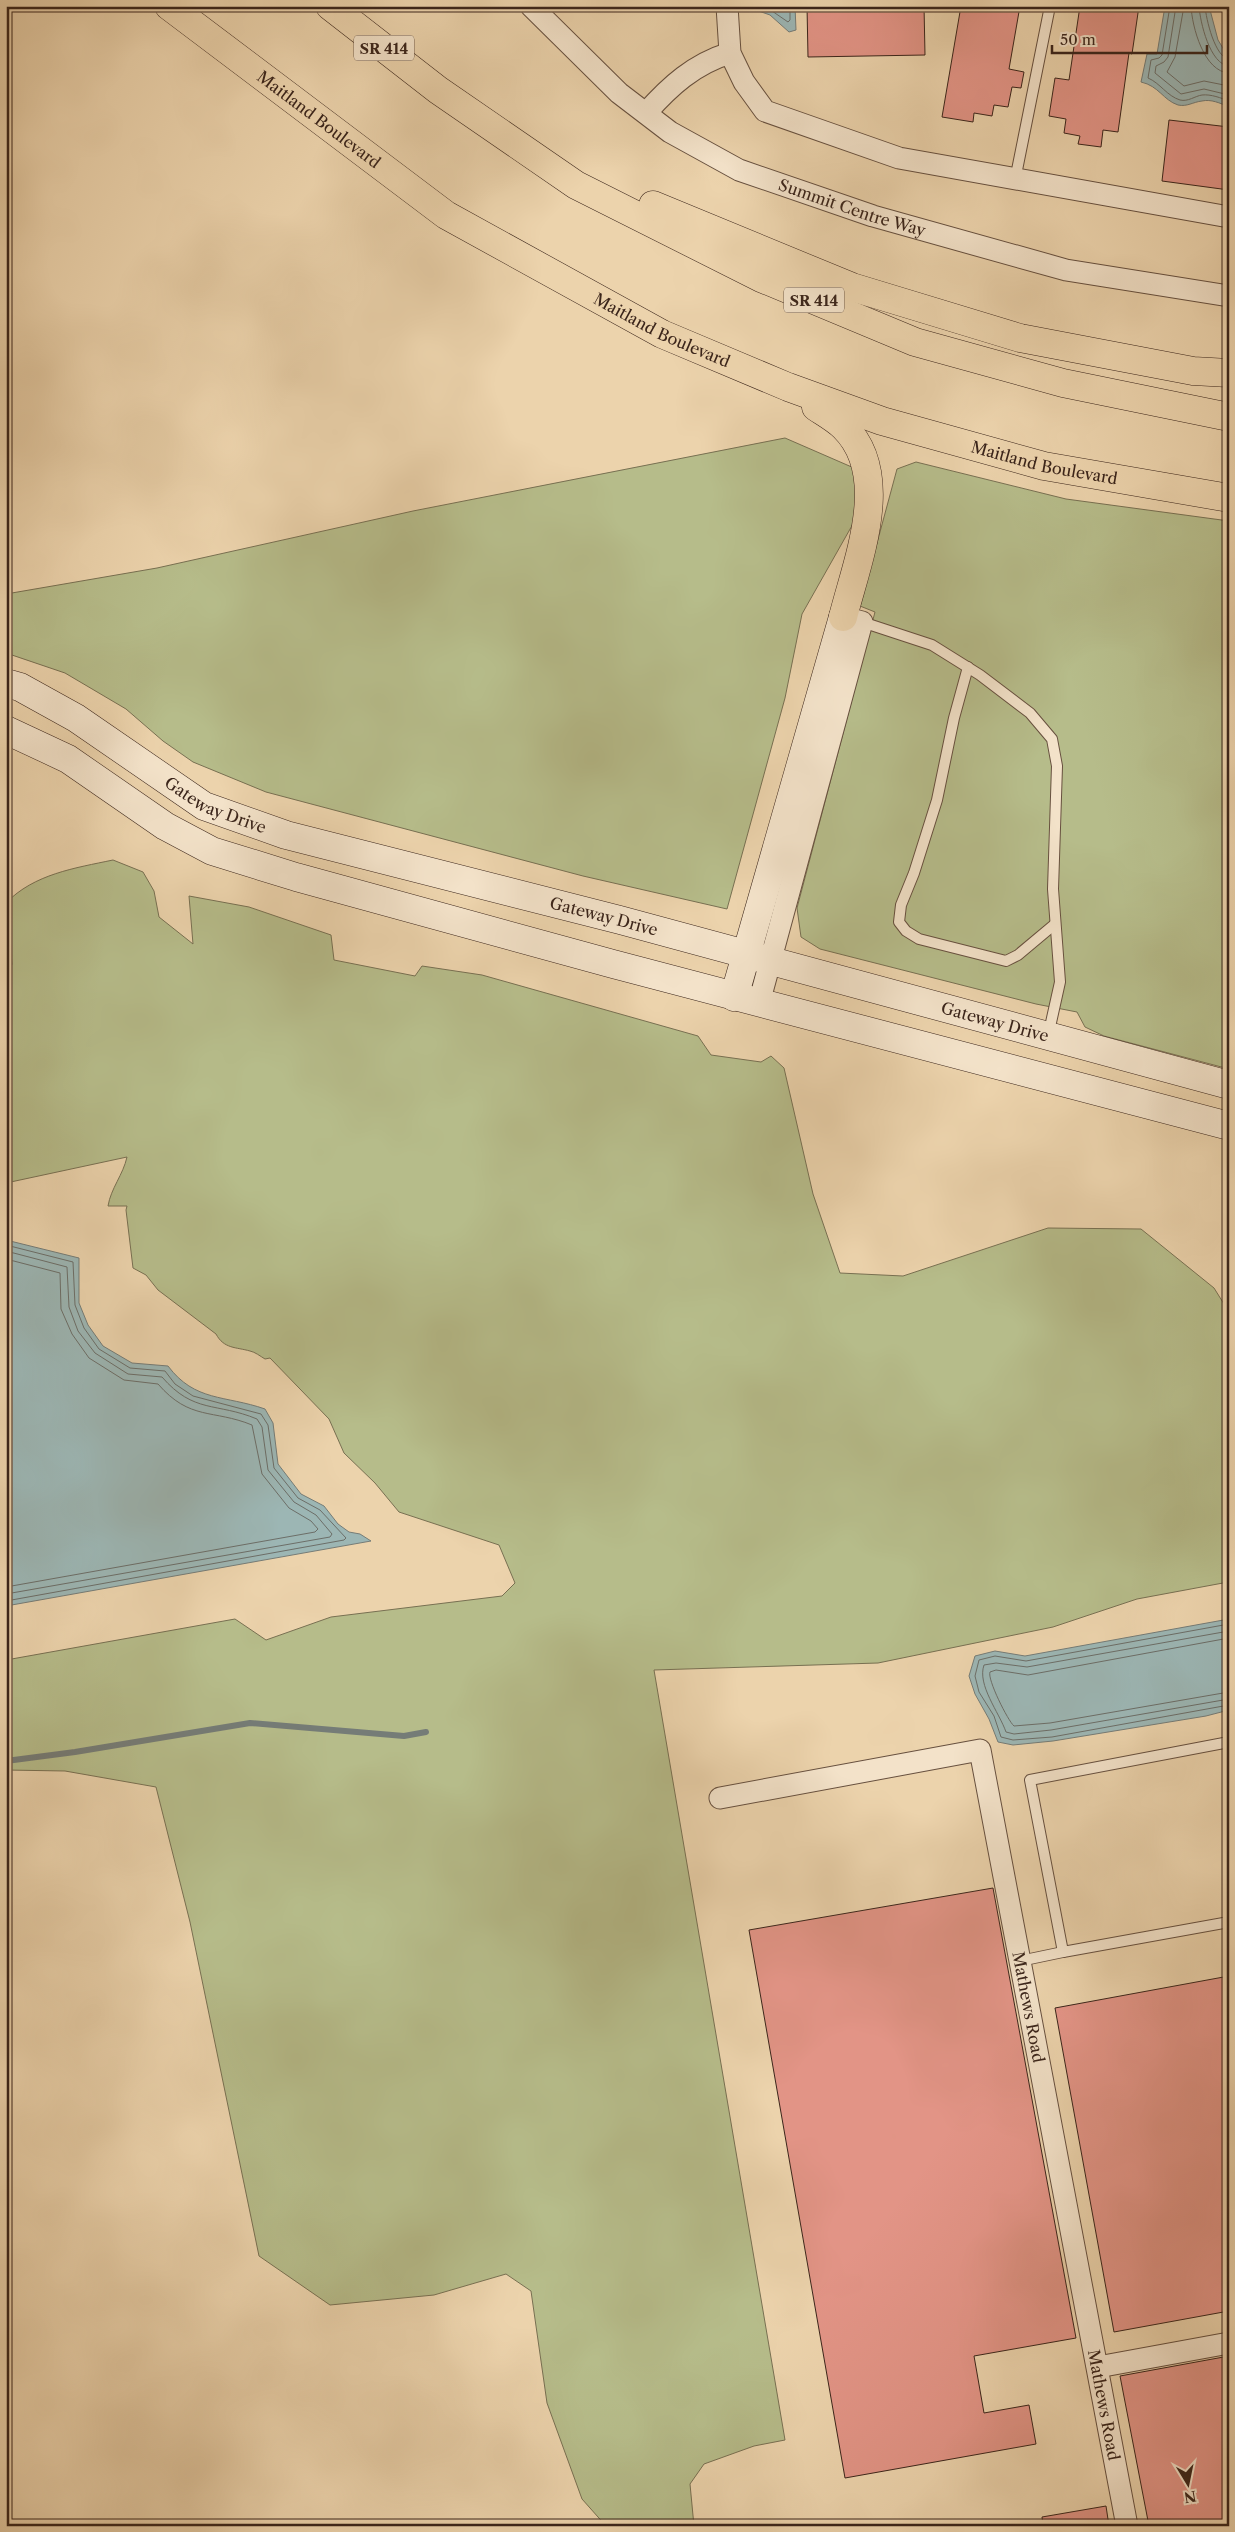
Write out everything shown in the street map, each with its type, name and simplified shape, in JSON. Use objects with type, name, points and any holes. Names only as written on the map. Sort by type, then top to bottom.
[{"type":"highway","name":"Maitland Boulevard","points":[[169,6],[446,215],[662,334],[788,387],[882,421],[1044,466],[1229,498]]},
{"type":"highway","name":"SR 414","points":[[330,6],[438,90],[576,185],[761,278],[906,338],[1063,383],[1229,417]]},
{"type":"highway","points":[[438,90],[641,200],[852,287],[1020,338],[1193,371],[1229,373]]},
{"type":"highway","points":[[788,387],[845,427],[860,451],[870,486],[869,518],[853,619]]},
{"type":"street","name":"Summit Centre Way","points":[[530,6],[619,92],[670,132],[739,170],[873,216],[1066,270],[1229,296]]},
{"type":"street","points":[[727,6],[730,53],[744,82],[765,111],[900,158],[1229,217]]},
{"type":"street","points":[[646,113],[684,74],[713,58],[730,53]]},
{"type":"street","points":[[747,1000],[853,619]]},
{"type":"street","name":"Gateway Drive","points":[[6,683],[20,687],[76,718],[204,806],[286,835],[758,958],[1229,1085]]},
{"type":"street","points":[[6,730],[68,759],[165,826],[212,851],[296,877],[747,1000],[1229,1126]]},
{"type":"street","points":[[119,794],[142,763]]},
{"type":"street","name":"Mathews Road","points":[[720,1798],[980,1750],[1127,2526]]},
{"type":"street","points":[[1098,2368],[1229,2343]]},
{"type":"lane","points":[[1016,180],[1050,6]]},
{"type":"lane","points":[[853,619],[932,644],[968,667],[1030,713],[1052,739],[1057,766],[1053,847],[1055,924],[1060,982],[1048,1036]]},
{"type":"lane","points":[[968,667],[954,718],[938,800],[914,873],[901,905],[900,922],[906,931],[919,938],[1006,961],[1018,955],[1055,924]]},
{"type":"lane","points":[[1063,1952],[1030,1780],[1229,1742]]},
{"type":"lane","points":[[1020,1961],[1229,1922]]},
{"type":"green space","points":[[785,438],[854,468],[858,515],[802,614],[785,698],[727,909],[583,876],[266,792],[193,762],[163,741],[126,709],[65,673],[6,653],[6,594],[157,568],[413,511]]},
{"type":"green space","points":[[916,462],[1066,499],[1229,521],[1229,1069],[1104,1036],[1085,1027],[1077,1012],[1036,1004],[820,949],[801,937],[797,908],[875,612],[860,606],[897,469]]},
{"type":"green space","points":[[113,860],[143,872],[154,891],[159,917],[193,944],[189,896],[249,907],[331,935],[334,960],[415,976],[422,966],[482,975],[698,1036],[711,1055],[761,1062],[771,1056],[784,1068],[813,1194],[840,1273],[903,1276],[1048,1228],[1141,1229],[1214,1288],[1229,1312],[1229,1580],[1223,1583],[1137,1599],[1053,1627],[878,1663],[654,1670],[785,2440],[754,2446],[704,2464],[690,2484],[694,2526],[606,2526],[582,2499],[547,2403],[531,2291],[506,2274],[434,2295],[330,2305],[259,2256],[190,1922],[156,1787],[65,1771],[6,1770],[6,1660],[235,1619],[266,1640],[331,1617],[502,1596],[515,1583],[499,1545],[399,1512],[375,1483],[344,1453],[329,1419],[270,1358],[265,1359],[256,1353],[227,1345],[216,1334],[158,1290],[146,1275],[133,1268],[127,1206],[108,1206],[127,1157],[6,1183],[7,978],[12,964],[6,903],[29,885],[42,879],[70,869]]},
{"type":"water","points":[[751,6],[795,6],[796,30],[789,32],[770,15],[753,9]]},
{"type":"water","points":[[1165,6],[1209,6],[1218,40],[1229,58],[1229,107],[1209,101],[1178,105],[1168,100],[1152,87],[1141,82],[1147,54],[1157,54]]},
{"type":"water","points":[[6,1240],[79,1258],[79,1303],[88,1325],[103,1346],[132,1363],[168,1366],[178,1378],[200,1392],[265,1409],[273,1423],[278,1464],[301,1494],[324,1506],[338,1524],[349,1532],[360,1534],[371,1541],[6,1606]]},
{"type":"water","points":[[1229,1619],[1229,1710],[1206,1716],[1053,1741],[1013,1745],[998,1742],[989,1719],[975,1694],[969,1676],[975,1656],[995,1651],[1025,1656]]},
{"type":"building","points":[[807,6],[924,6],[925,55],[808,57]]},
{"type":"building","points":[[961,6],[1020,6],[1009,69],[1024,72],[1021,88],[1012,87],[1008,107],[994,105],[992,116],[974,113],[973,122],[942,117]]},
{"type":"building","points":[[1080,6],[1139,6],[1132,54],[1129,53],[1118,132],[1103,130],[1101,147],[1078,144],[1080,136],[1064,133],[1066,119],[1049,116],[1055,78],[1069,80]]},
{"type":"building","points":[[1169,120],[1229,127],[1229,190],[1162,181]]},
{"type":"building","points":[[993,1888],[1076,2338],[974,2356],[984,2413],[1029,2405],[1036,2444],[845,2478],[749,1930]]},
{"type":"building","points":[[1229,1976],[1229,2311],[1114,2332],[1055,2008]]},
{"type":"building","points":[[1229,2356],[1229,2526],[1149,2526],[1120,2376]]},
{"type":"building","points":[[1106,2506],[1109,2526],[1043,2526],[1042,2517]]},
{"type":"waterway","points":[[6,1761],[75,1752],[250,1723],[404,1736],[426,1732]]}]
